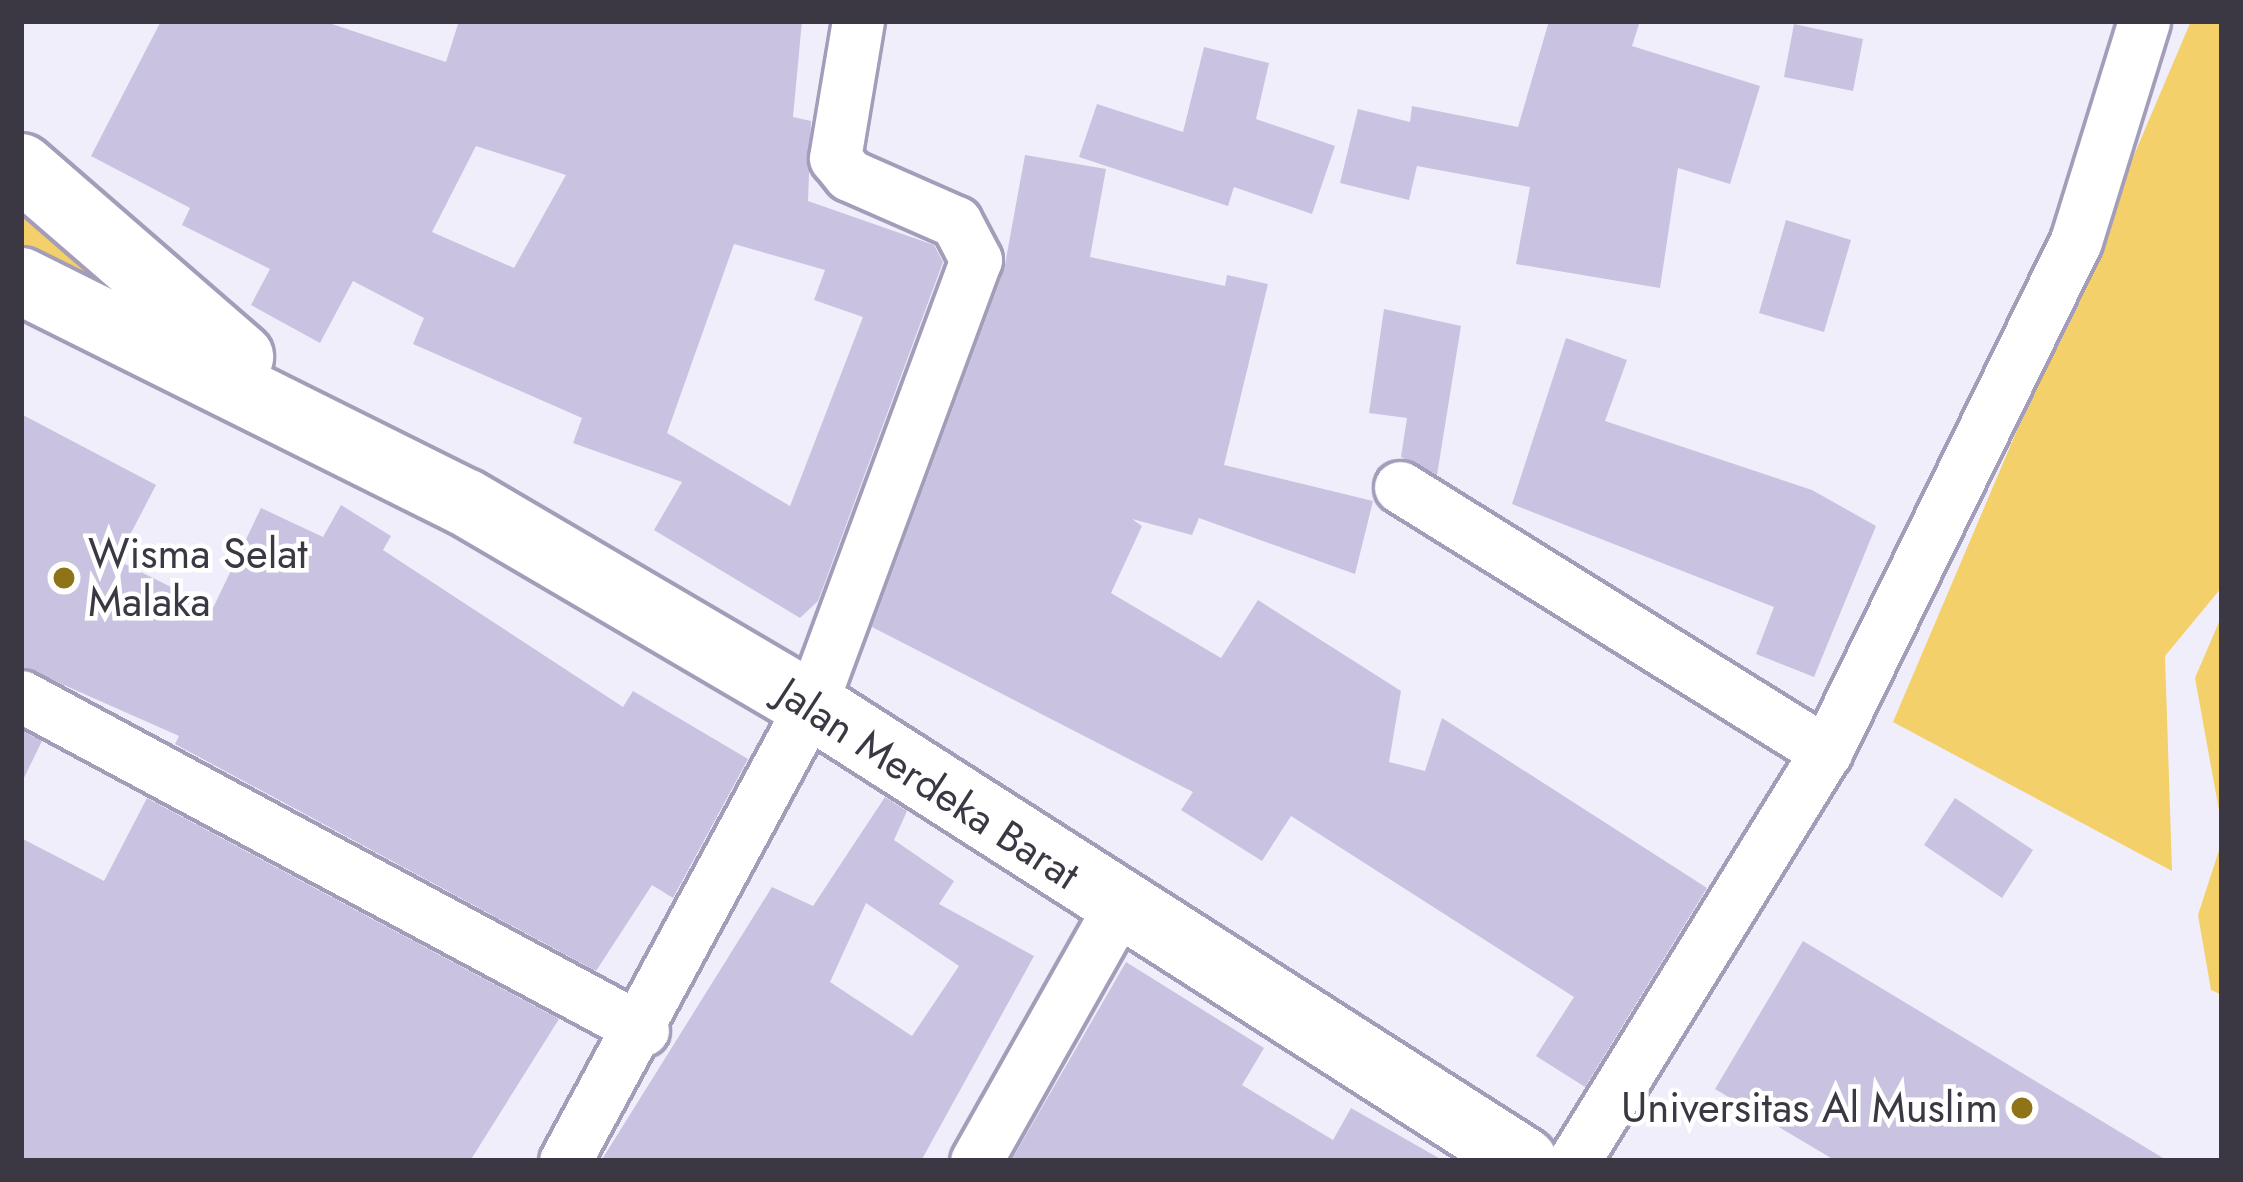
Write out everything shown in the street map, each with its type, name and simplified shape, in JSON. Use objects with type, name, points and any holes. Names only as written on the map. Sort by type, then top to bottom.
[{"type":"main road","name":"Jalan Merdeka Barat","points":[[21,167],[322,424]]},
{"type":"main road","name":"Jalan Merdeka Barat","points":[[21,280],[322,424],[811,705],[1119,907],[1524,1161]]},
{"type":"street","points":[[565,1161],[643,1030],[811,705],[976,260],[956,222],[848,175],[835,158],[858,21]]},
{"type":"street","points":[[1574,1161],[1826,752],[2077,241],[2144,21]]},
{"type":"street","points":[[1400,487],[1826,752]]},
{"type":"street","points":[[21,696],[643,1030]]},
{"type":"street","points":[[976,1161],[1119,907]]},
{"type":"shaded area","points":[[2191,21],[2222,21],[2222,587],[2165,656],[2172,871],[1893,722]]},
{"type":"shaded area","points":[[21,194],[199,346],[21,263]]},
{"type":"shaded area","points":[[2222,615],[2222,827],[2195,678]]},
{"type":"shaded area","points":[[2222,841],[2222,995],[2211,990],[2198,915]]},
{"type":"building","points":[[161,21],[323,21],[446,62],[459,21],[802,21],[793,117],[811,121],[808,201],[934,245],[943,262],[818,601],[800,618],[654,530],[682,482],[573,443],[582,418],[413,344],[424,318],[353,281],[320,343],[251,305],[270,269],[182,225],[190,208],[91,156]],"holes":[[[476,146],[566,175],[514,268],[432,232]],[[734,244],[825,270],[814,300],[863,317],[790,506],[667,433]]]},
{"type":"building","points":[[1549,21],[1640,21],[1632,46],[1760,86],[1730,184],[1678,168],[1660,288],[1516,264],[1530,187],[1417,166],[1409,200],[1340,183],[1358,109],[1410,122],[1412,106],[1518,127]]},
{"type":"building","points":[[1794,24],[1863,39],[1853,91],[1784,77]]},
{"type":"building","points":[[1204,47],[1269,63],[1256,119],[1335,146],[1312,214],[1234,187],[1228,206],[1079,157],[1097,104],[1183,132]]},
{"type":"building","points":[[1025,155],[1106,169],[1090,257],[1225,286],[1227,275],[1268,284],[1224,465],[1373,501],[1355,574],[1199,518],[1192,535],[1132,519],[1142,526],[1111,593],[1221,658],[1258,600],[1401,691],[1389,762],[1425,771],[1442,718],[1707,888],[1585,1087],[1536,1056],[1574,997],[1291,816],[1262,861],[1181,810],[1193,792],[872,627],[1004,270]]},
{"type":"building","points":[[1786,220],[1851,240],[1824,332],[1759,313]]},
{"type":"building","points":[[1384,309],[1461,326],[1437,475],[1401,457],[1407,418],[1369,413]]},
{"type":"building","points":[[1566,338],[1627,360],[1605,421],[1812,490],[1876,526],[1814,677],[1756,654],[1774,607],[1512,504]]},
{"type":"building","points":[[21,414],[156,485],[117,560],[213,608],[261,508],[323,537],[341,505],[391,536],[383,550],[623,707],[633,691],[748,759],[673,898],[652,885],[596,971],[175,744],[179,736],[21,666]]},
{"type":"building","points":[[21,730],[42,741],[21,784]]},
{"type":"building","points":[[885,797],[907,811],[894,840],[954,881],[939,904],[1034,956],[921,1161],[601,1161],[772,887],[813,906]],"holes":[[[866,903],[959,966],[912,1036],[830,982]]]},
{"type":"building","points":[[147,798],[559,1019],[470,1161],[21,1161],[21,838],[104,881]]},
{"type":"building","points":[[1955,798],[2033,850],[2002,898],[1924,845]]},
{"type":"building","points":[[1803,941],[2168,1161],[1836,1161],[1715,1089]]},
{"type":"building","points":[[1126,962],[1264,1048],[1242,1085],[1333,1140],[1351,1108],[1444,1161],[1011,1161]]},
{"type":"place","name":"Wisma Selat Malaka","points":[[64,578]]},
{"type":"place","name":"Universitas Al Muslim","points":[[2022,1108]]}]
